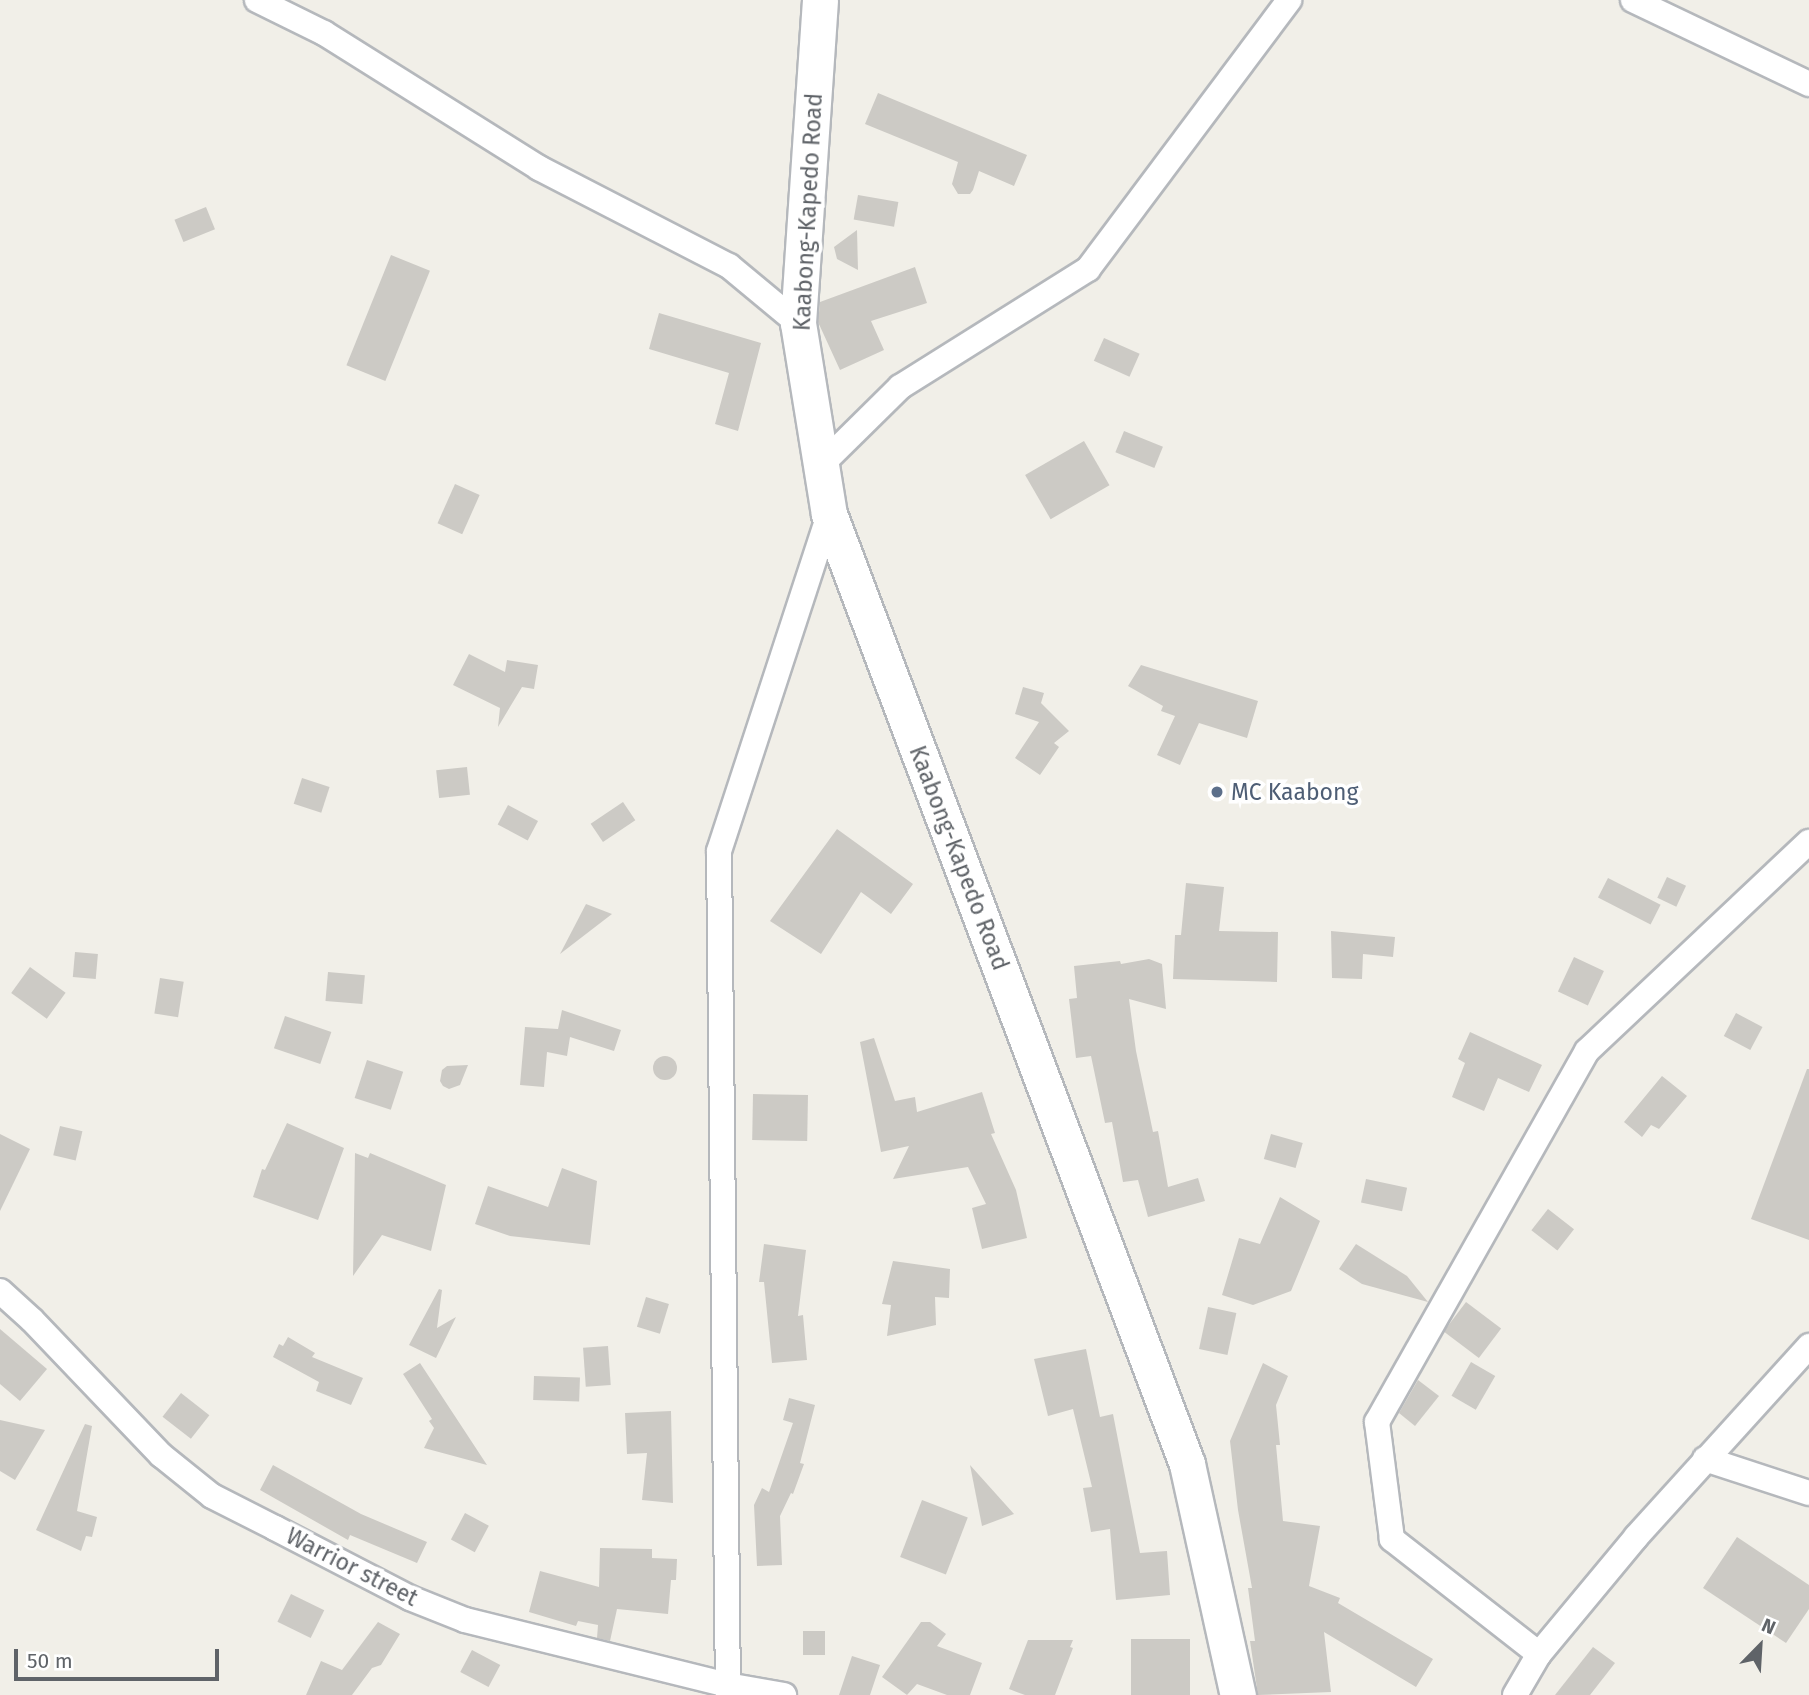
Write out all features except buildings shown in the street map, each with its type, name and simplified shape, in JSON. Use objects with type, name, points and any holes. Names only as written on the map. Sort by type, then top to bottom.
[{"type":"main road","name":"Kaabong-Kapedo Road","points":[[820,0],[798,323],[829,514],[1187,1464],[1238,1695]]},
{"type":"street","points":[[257,0],[324,33],[539,168],[729,266],[798,323]]},
{"type":"street","points":[[822,464],[900,387],[1088,269],[1289,0]]},
{"type":"street","points":[[1633,0],[1809,85]]},
{"type":"street","points":[[728,1690],[719,851],[829,514]]},
{"type":"street","points":[[1539,1654],[1392,1538],[1377,1422],[1587,1051],[1809,842]]},
{"type":"street","name":"Warrior street","points":[[0,1291],[32,1320],[161,1455],[212,1496],[411,1598],[465,1620],[728,1690],[784,1695]]},
{"type":"street","points":[[1515,1695],[1539,1654],[1705,1459],[1809,1346]]},
{"type":"street","points":[[1705,1459],[1809,1493]]},
{"type":"place","name":"MC Kaabong","points":[[1217,792]]}]
